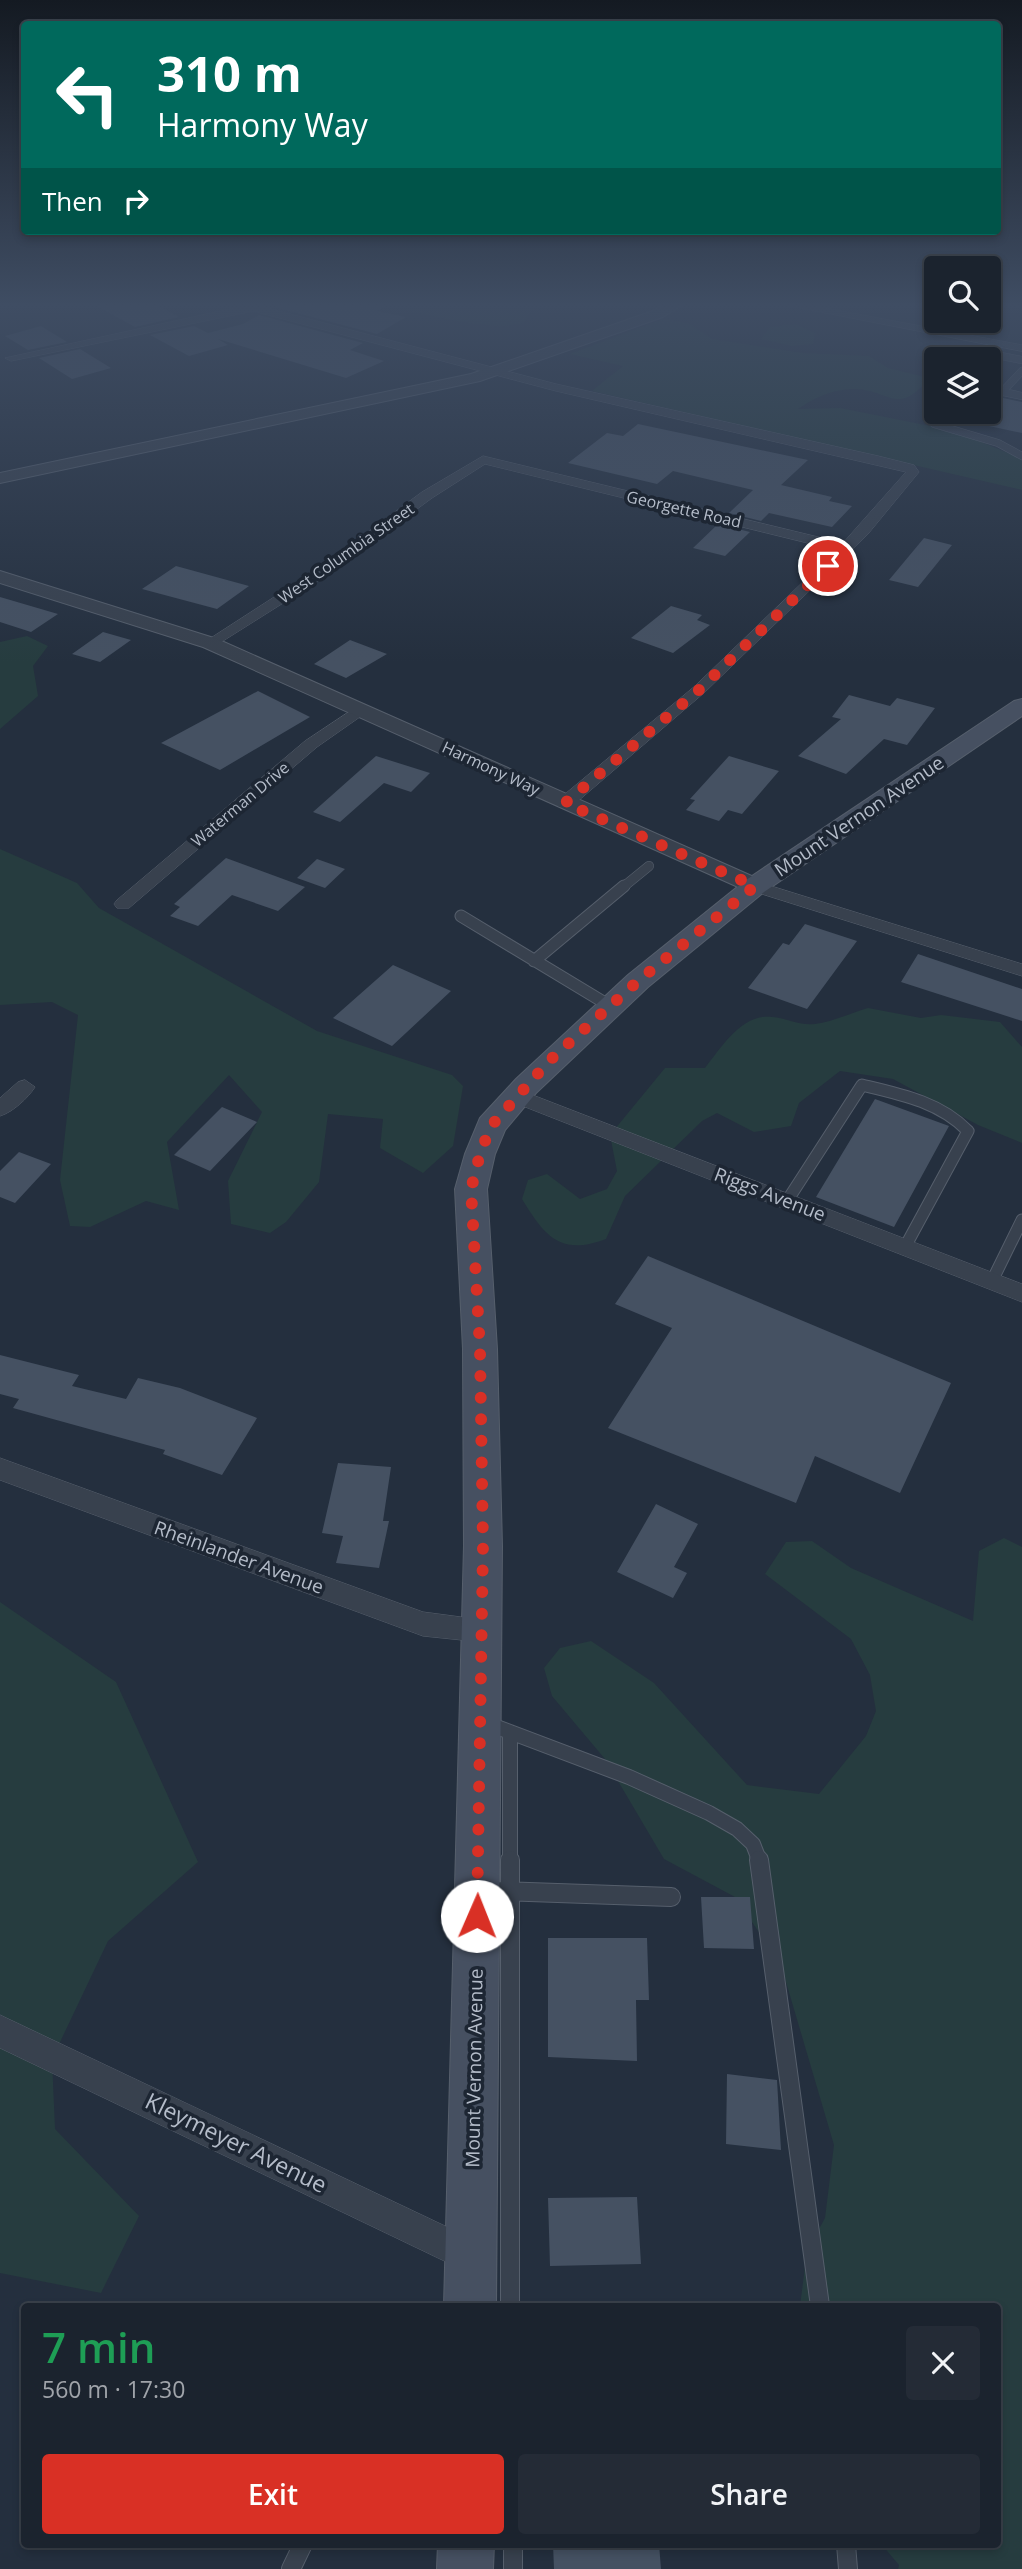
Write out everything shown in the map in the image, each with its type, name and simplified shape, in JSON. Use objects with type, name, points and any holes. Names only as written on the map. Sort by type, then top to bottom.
[{"type":"main road","name":"Mount Vernon Avenue","points":[[470,2303],[493,1891],[495,1726],[481,1630],[483,1546],[480,1349],[471,1189],[480,1154],[491,1126],[550,1060],[610,1006],[755,886],[1022,706]]},
{"type":"main road","points":[[465,2569],[466,2548]]},
{"type":"street","points":[[0,478],[259,423]]},
{"type":"street","points":[[565,803],[700,689],[846,548],[913,472],[906,467],[704,423]]},
{"type":"street","name":"Georgette Road","points":[[482,461],[846,548]]},
{"type":"street","name":"West Columbia Street","points":[[210,643],[310,580],[427,495],[482,461]]},
{"type":"street","name":"Harmony Way","points":[[0,577],[210,643],[755,886],[1022,970]]},
{"type":"street","name":"Waterman Drive","points":[[123,904],[311,744],[362,709]]},
{"type":"street","points":[[0,1109],[25,1087]]},
{"type":"street","name":"Riggs Avenue","points":[[517,1096],[1022,1293]]},
{"type":"street","name":"Rheinlander Avenue","points":[[0,1469],[423,1624],[481,1630]]},
{"type":"street","name":"Kleymeyer Avenue","points":[[0,2031],[471,2256]]},
{"type":"lane","points":[[936,424],[998,443],[1022,456]]},
{"type":"lane","points":[[534,961],[649,866]]},
{"type":"lane","points":[[461,916],[610,1006]]},
{"type":"lane","points":[[787,1201],[862,1085],[926,1105],[960,1121],[968,1131],[905,1247]]},
{"type":"lane","points":[[992,1281],[1022,1220]]},
{"type":"lane","points":[[495,1726],[651,1786],[727,1822],[752,1843],[764,1880],[820,2303]]},
{"type":"lane","points":[[510,2303],[493,1891],[671,1897]]},
{"type":"lane","points":[[291,2569],[301,2548]]},
{"type":"lane","points":[[513,2548],[513,2569]]},
{"type":"lane","points":[[846,2548],[848,2569]]},
{"type":"green space","points":[[730,423],[914,423],[955,431],[1022,459],[1022,490]]},
{"type":"green space","points":[[27,636],[48,646],[33,666],[38,696],[0,729],[0,642]]},
{"type":"green space","points":[[0,849],[77,883],[99,908],[317,1031],[452,1075],[463,1086],[453,1146],[423,1173],[380,1148],[383,1119],[328,1114],[319,1182],[286,1222],[270,1233],[231,1224],[228,1181],[262,1112],[229,1075],[167,1142],[179,1210],[146,1201],[90,1227],[70,1226],[60,1180],[78,1015],[52,1002],[0,1005]]},
{"type":"green space","points":[[868,1008],[921,1018],[941,1015],[1000,1022],[1022,1047],[1022,1143],[978,1125],[893,1079],[840,1071],[799,1103],[791,1126],[754,1132],[717,1113],[702,1121],[625,1196],[606,1239],[577,1245],[556,1240],[538,1224],[522,1199],[528,1180],[547,1174],[580,1199],[607,1189],[617,1171],[610,1135],[665,1068],[705,1068],[725,1042],[751,1020],[761,1017],[777,1018],[815,1024]]},
{"type":"green space","points":[[1004,1538],[1022,1547],[1022,2569],[898,2569],[899,2565],[885,2548],[1001,2548],[1001,2303],[800,2303],[807,2251],[825,2218],[834,2145],[781,1965],[735,1897],[664,1859],[605,1759],[552,1696],[544,1668],[560,1648],[591,1641],[654,1683],[747,1785],[819,1794],[866,1736],[876,1711],[870,1675],[851,1639],[765,1574],[786,1542],[812,1541],[851,1568],[973,1621],[979,1551]]},
{"type":"green space","points":[[0,1602],[116,1682],[198,1862],[108,1941],[52,2059],[55,2129],[139,2216],[101,2293],[0,2273]]},
{"type":"building","points":[[1022,423],[1022,433],[989,426],[989,424]]},
{"type":"building","points":[[638,424],[808,460],[781,485],[832,497],[829,501],[852,506],[832,527],[769,513],[761,521],[729,513],[753,490],[673,471],[657,484],[568,463],[607,433],[623,436]]},
{"type":"building","points":[[718,524],[750,532],[725,556],[693,548]]},
{"type":"building","points":[[924,538],[952,545],[918,587],[889,580]]},
{"type":"building","points":[[176,566],[249,586],[217,609],[142,589]]},
{"type":"building","points":[[0,597],[58,614],[31,632],[0,622]]},
{"type":"building","points":[[671,606],[702,615],[697,620],[710,625],[673,653],[631,638]]},
{"type":"building","points":[[103,632],[131,640],[100,662],[72,654]]},
{"type":"building","points":[[350,640],[387,654],[346,678],[314,664]]},
{"type":"building","points":[[258,691],[310,717],[220,770],[161,743]]},
{"type":"building","points":[[849,695],[890,706],[897,698],[935,708],[907,745],[884,739],[846,774],[798,756],[841,719],[832,717]]},
{"type":"building","points":[[376,756],[430,773],[411,792],[384,783],[340,822],[313,812]]},
{"type":"building","points":[[729,756],[779,771],[742,814],[728,810],[719,821],[686,810],[695,800],[690,799]]},
{"type":"building","points":[[226,858],[305,887],[278,911],[232,895],[198,926],[170,916],[180,907],[174,904]]},
{"type":"building","points":[[317,859],[345,869],[325,888],[297,878]]},
{"type":"building","points":[[805,924],[857,941],[807,1009],[748,988],[783,943],[789,945]]},
{"type":"building","points":[[918,954],[1022,989],[1022,1021],[901,982]]},
{"type":"building","points":[[393,965],[451,991],[392,1046],[333,1018]]},
{"type":"building","points":[[875,1099],[949,1126],[894,1227],[816,1197]]},
{"type":"building","points":[[222,1107],[257,1122],[210,1171],[174,1155]]},
{"type":"building","points":[[19,1152],[51,1164],[15,1203],[0,1197],[0,1171]]},
{"type":"building","points":[[648,1256],[951,1383],[900,1493],[815,1456],[796,1503],[608,1428],[672,1328],[615,1304]]},
{"type":"building","points":[[0,1355],[79,1375],[72,1386],[126,1399],[138,1378],[180,1388],[257,1418],[222,1475],[163,1454],[165,1450],[13,1408],[19,1399],[0,1394]]},
{"type":"building","points":[[338,1463],[391,1467],[383,1521],[389,1521],[379,1568],[336,1563],[343,1536],[322,1533]]},
{"type":"building","points":[[656,1504],[698,1524],[674,1567],[687,1573],[673,1598],[617,1572]]},
{"type":"building","points":[[701,1897],[750,1897],[754,1949],[704,1948]]},
{"type":"building","points":[[548,1938],[647,1938],[649,2000],[636,2000],[637,2061],[548,2057]]},
{"type":"building","points":[[727,2074],[777,2080],[781,2150],[726,2144]]},
{"type":"building","points":[[637,2197],[641,2264],[550,2266],[548,2198]]},
{"type":"building","points":[[553,2548],[659,2548],[661,2569],[554,2569]]},
{"type":"route","points":[[477,1916],[483,1546],[480,1349],[471,1189],[480,1154],[491,1126],[550,1060],[638,981],[755,886],[565,803],[700,689],[828,566]]}]
